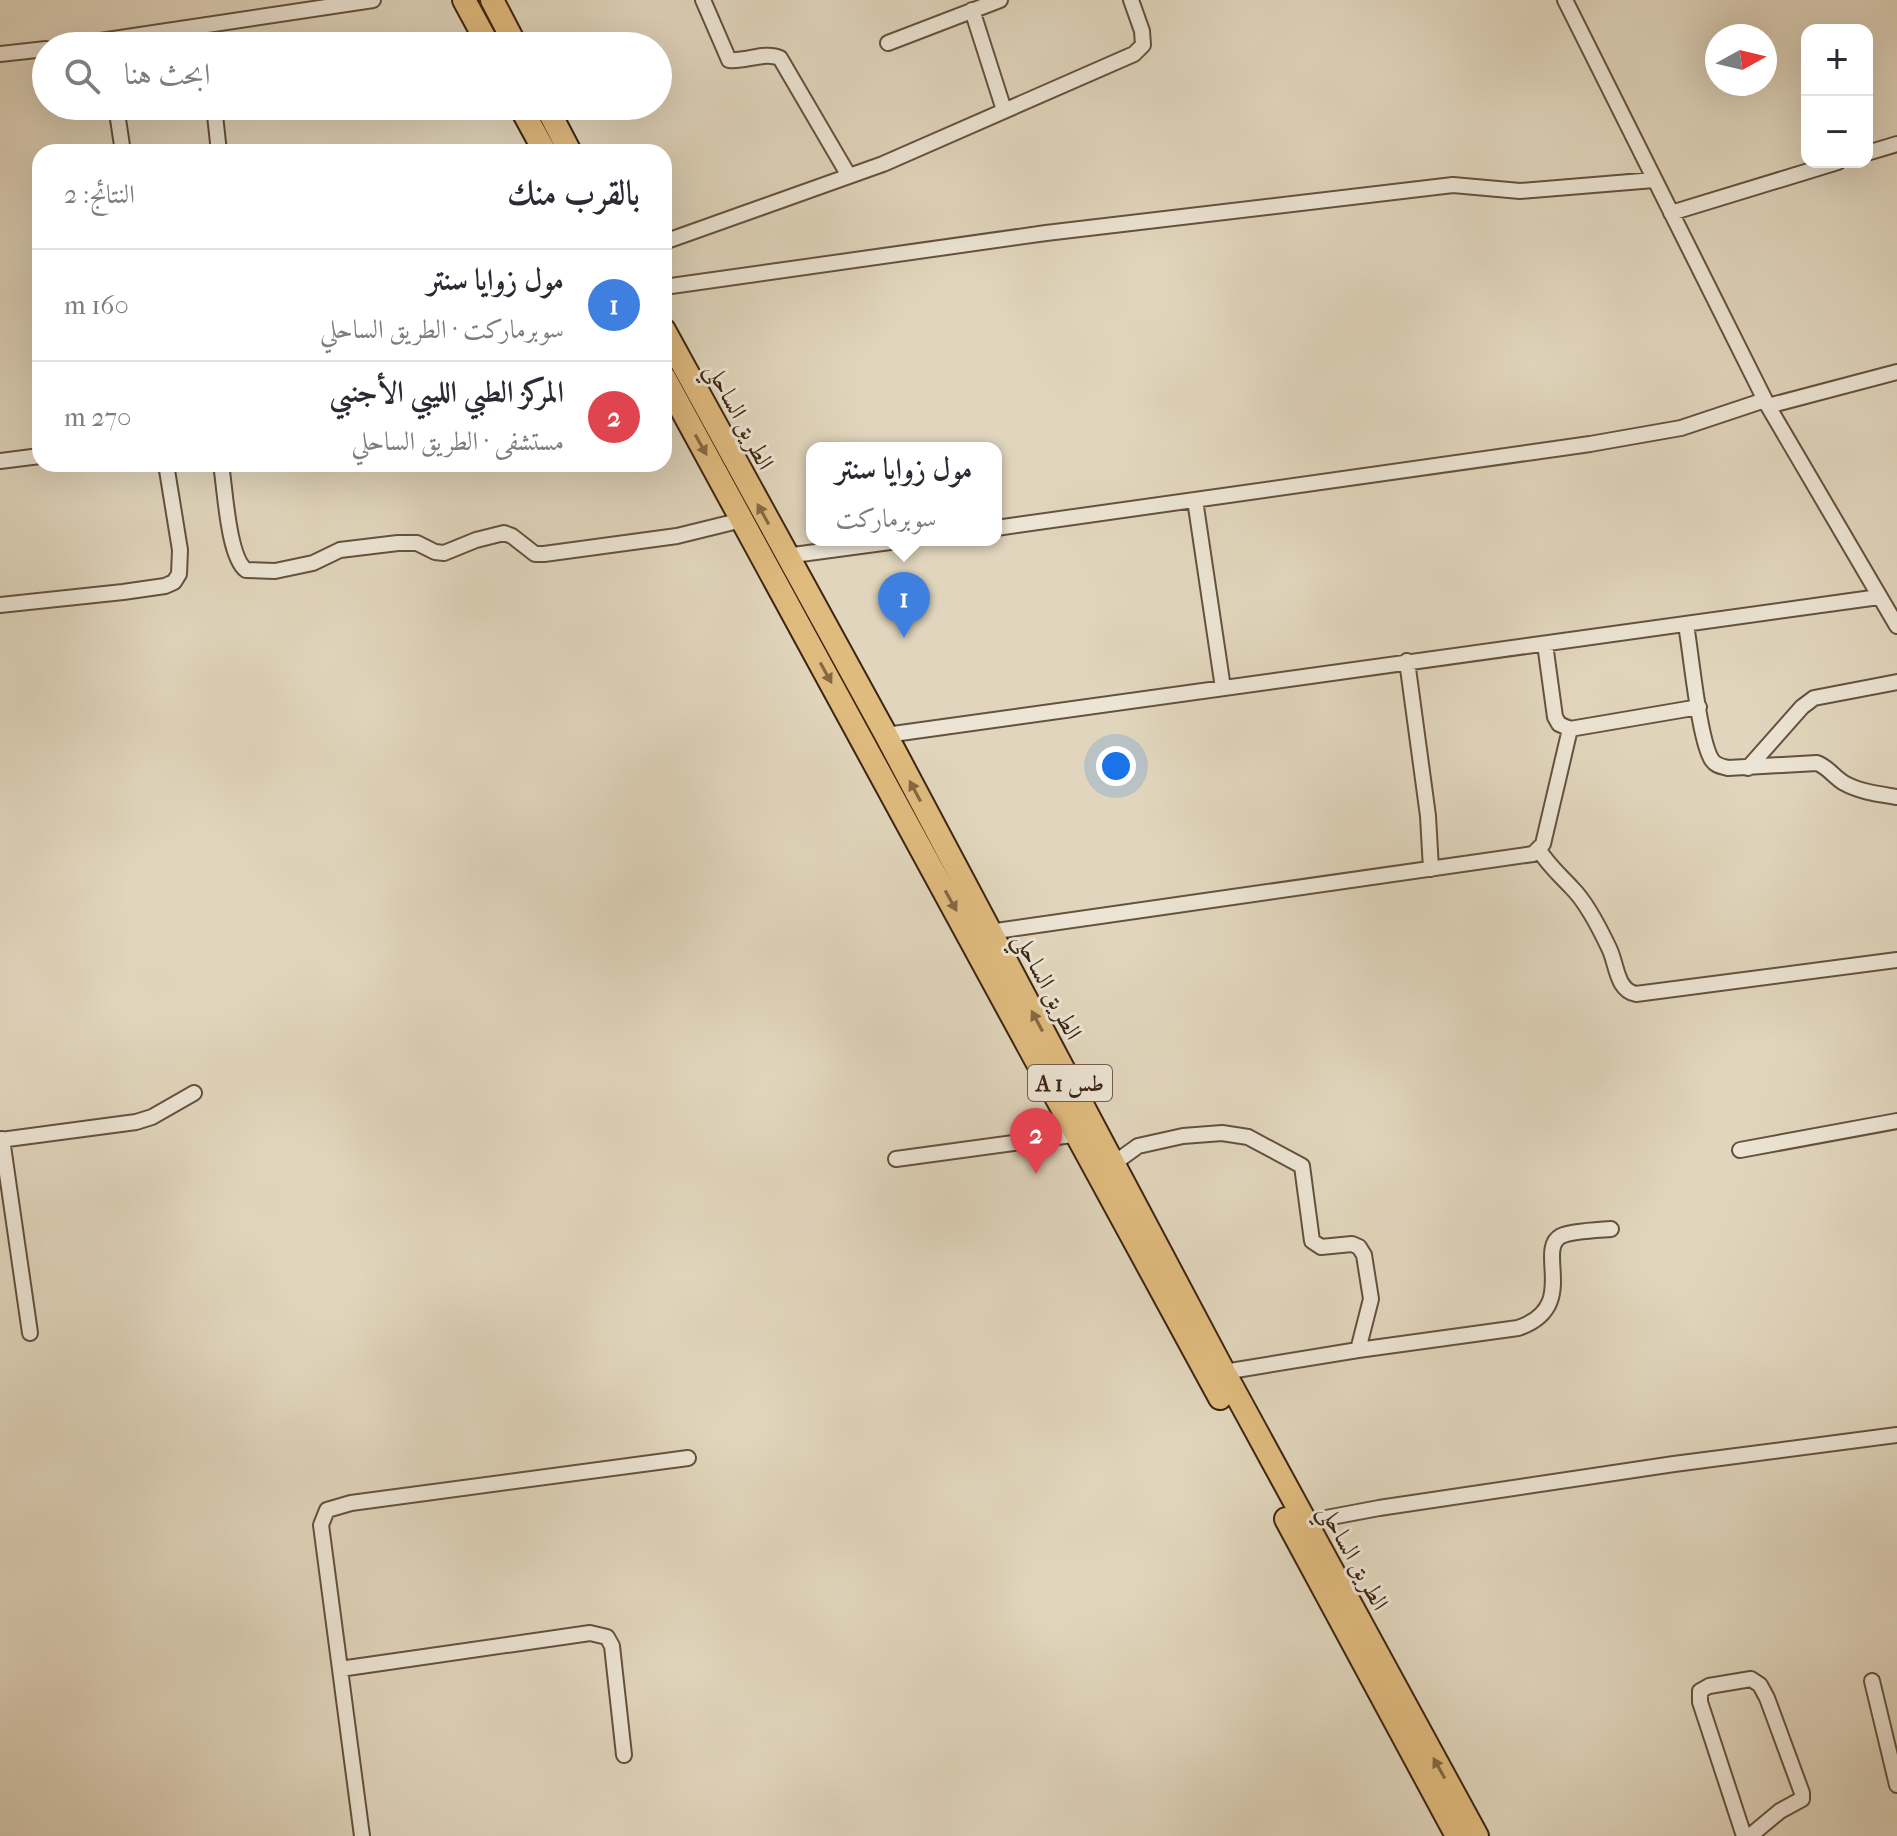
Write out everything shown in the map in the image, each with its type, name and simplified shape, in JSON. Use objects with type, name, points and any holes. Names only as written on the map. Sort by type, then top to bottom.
[{"type":"highway","points":[[464,0],[481,32]]},
{"type":"highway","points":[[492,0],[509,32]]},
{"type":"highway","points":[[528,120],[541,144]]},
{"type":"highway","points":[[553,120],[566,144]]},
{"type":"highway","name":"الطريق الساحلي","points":[[672,345],[886,735],[1224,1372],[1477,1836]]},
{"type":"highway","name":"الطريق الساحلي","points":[[672,392],[1079,1134],[1457,1836]]},
{"type":"street","points":[[169,32],[373,0]]},
{"type":"street","points":[[703,0],[729,60],[771,55],[780,58],[849,176]]},
{"type":"street","points":[[888,43],[1000,0]]},
{"type":"street","points":[[672,239],[907,154],[1134,54],[1143,45],[1142,31],[1131,0]]},
{"type":"street","points":[[1565,0],[1766,403],[1897,626]]},
{"type":"street","points":[[972,10],[1004,110]]},
{"type":"street","points":[[206,25],[207,32]]},
{"type":"street","points":[[0,54],[32,51]]},
{"type":"street","points":[[118,120],[122,144]]},
{"type":"street","points":[[216,120],[218,144]]},
{"type":"street","points":[[1873,151],[1897,144]]},
{"type":"street","points":[[1671,213],[1818,168]]},
{"type":"street","points":[[672,286],[1046,233],[1453,185],[1520,191],[1654,180]]},
{"type":"street","points":[[1002,527],[1681,428],[1766,403],[1897,372]]},
{"type":"street","points":[[0,461],[32,457]]},
{"type":"street","points":[[0,605],[123,592],[174,582],[179,574],[180,550],[167,472]]},
{"type":"street","points":[[222,472],[237,560],[246,570],[275,571],[313,563],[340,550],[398,543],[417,543],[444,553],[504,533],[535,554],[544,554],[677,536],[742,520]]},
{"type":"street","points":[[1195,500],[1223,688]]},
{"type":"street","points":[[786,556],[860,546]]},
{"type":"street","points":[[886,735],[1879,597]]},
{"type":"street","points":[[1686,625],[1710,757],[1717,765],[1748,768],[1817,763],[1844,783],[1872,794],[1897,797]]},
{"type":"street","points":[[1545,644],[1555,717],[1559,724],[1570,729],[1699,707]]},
{"type":"street","points":[[1407,661],[1428,816],[1431,869]]},
{"type":"street","points":[[1748,768],[1802,707],[1814,698],[1897,682]]},
{"type":"street","points":[[989,932],[1533,854],[1543,844],[1570,729]]},
{"type":"street","points":[[1539,850],[1551,870],[1576,893],[1610,950],[1622,985],[1628,993],[1897,960]]},
{"type":"street","points":[[30,1333],[1,1140],[136,1122],[160,1113],[194,1093]]},
{"type":"street","points":[[1740,1150],[1897,1121]]},
{"type":"street","points":[[1113,1164],[1138,1146],[1183,1136],[1222,1133],[1248,1137],[1295,1161],[1304,1172],[1312,1241],[1321,1247],[1352,1244],[1359,1247],[1364,1255],[1371,1299],[1358,1350]]},
{"type":"street","points":[[896,1159],[1079,1134]]},
{"type":"street","points":[[1224,1372],[1518,1328],[1534,1323],[1550,1303],[1554,1285],[1553,1244],[1561,1236],[1611,1229]]},
{"type":"street","points":[[1305,1522],[1659,1466],[1897,1435]]},
{"type":"street","points":[[362,1836],[321,1525],[327,1510],[351,1503],[688,1458]]},
{"type":"street","points":[[340,1669],[590,1633],[607,1637],[612,1646],[624,1755]]},
{"type":"street","points":[[1751,1679],[1760,1685],[1767,1698],[1802,1799],[1747,1836],[1700,1702],[1700,1691],[1709,1686],[1751,1679]]},
{"type":"street","points":[[1872,1681],[1897,1785]]},
{"type":"place","name":"مول زوايا سنتر","points":[[904,638]]},
{"type":"place","name":"المركز الطبي الليبي الأجنبي","points":[[1036,1174]]}]
